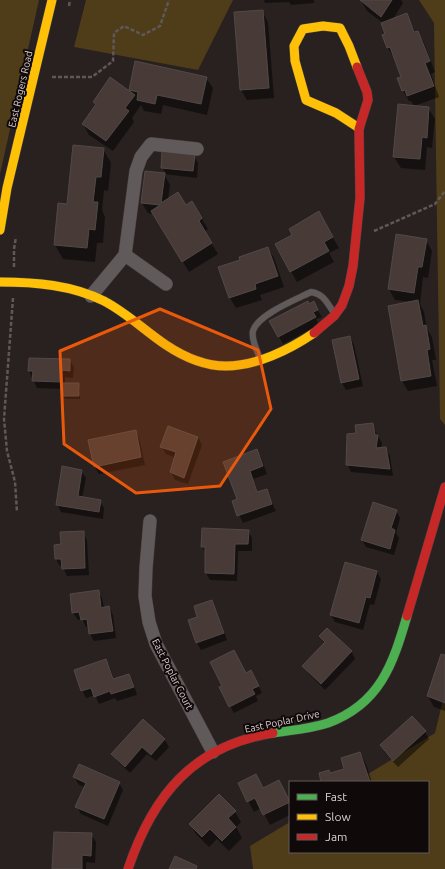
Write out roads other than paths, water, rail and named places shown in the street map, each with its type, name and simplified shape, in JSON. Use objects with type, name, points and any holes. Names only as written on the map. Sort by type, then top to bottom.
[{"type":"street","name":"East Rogers Road","points":[[0,230],[7,188],[52,0]]},
{"type":"street","points":[[0,282],[62,287],[91,296],[115,308],[176,351],[197,361],[228,366],[244,363],[276,353],[300,342],[329,323],[342,306],[354,266],[361,195],[359,128],[368,98],[350,45],[340,28],[323,26],[303,29],[294,46],[295,61],[306,100],[336,113],[359,128]]},
{"type":"street","points":[[91,296],[125,256],[136,171],[141,157],[150,144],[197,150]]},
{"type":"street","points":[[125,256],[166,284]]},
{"type":"street","name":"East Poplar Drive","points":[[128,869],[144,826],[165,793],[195,765],[213,752],[239,741],[314,726],[339,718],[363,703],[377,689],[386,675],[396,653],[445,487]]},
{"type":"street","name":"East Poplar Court","points":[[150,521],[145,596],[149,622],[156,644],[213,752]]},
{"type":"lane","points":[[260,358],[252,331],[260,320],[271,312],[311,292],[318,293],[325,300],[335,315]]}]
